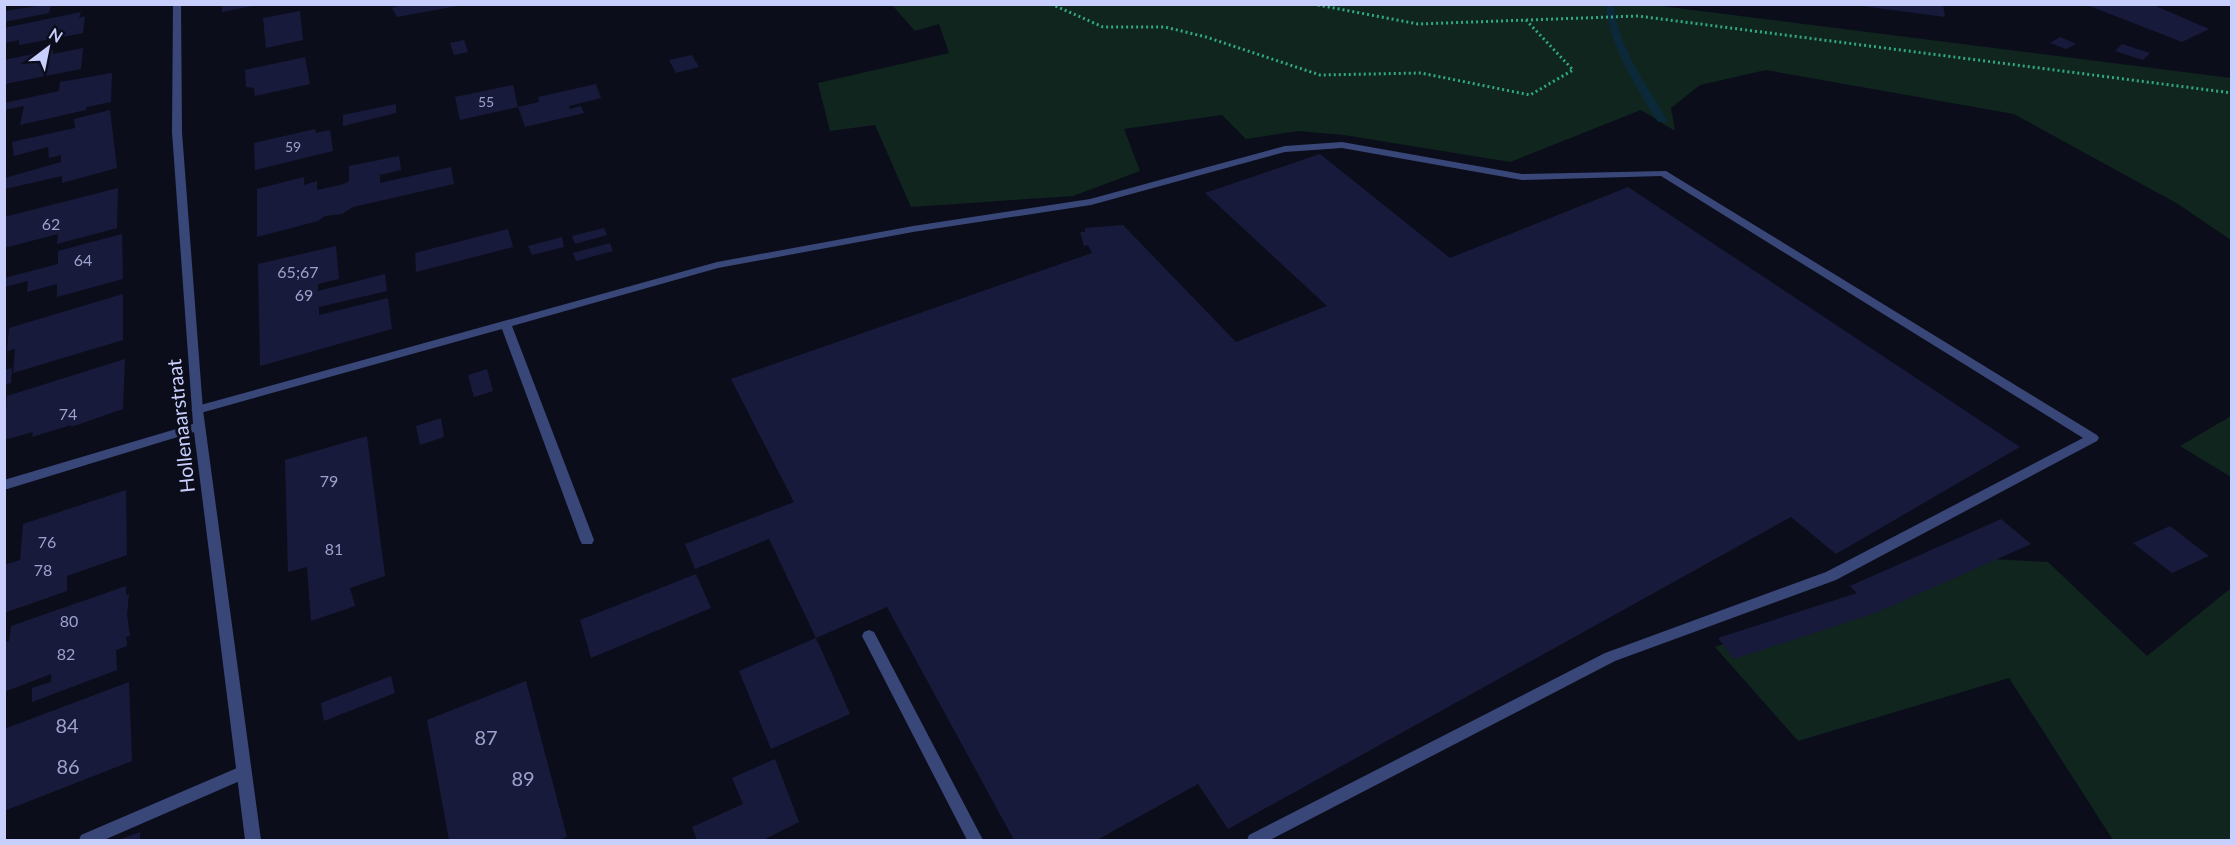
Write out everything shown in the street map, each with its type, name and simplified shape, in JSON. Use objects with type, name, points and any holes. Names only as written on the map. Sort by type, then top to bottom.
[{"type":"street","name":"Hollenaarstraat","points":[[177,4],[177,132],[197,410],[253,840]]},
{"type":"street","points":[[197,410],[717,265],[913,229],[1091,202],[1284,149],[1342,145],[1522,177],[1664,173],[2093,438],[1832,576],[1610,657],[1255,840]]},
{"type":"street","points":[[506,324],[587,540]]},
{"type":"street","points":[[4,485],[199,426]]},
{"type":"street","points":[[869,636],[975,840]]},
{"type":"street","points":[[87,840],[244,772]]},
{"type":"path","points":[[1051,4],[1103,27],[1165,27],[1206,37],[1320,75],[1421,73],[1530,95],[1573,70],[1525,20]]},
{"type":"path","points":[[1313,4],[1418,24],[1638,15],[2232,93]]},
{"type":"green space","points":[[1645,4],[2231,78],[2231,240],[2178,204],[2014,114],[1766,70],[1700,85],[1671,108],[1675,131],[1641,110],[1510,162],[1344,135],[1298,131],[1246,139],[1222,115],[1124,129],[1140,171],[1073,196],[911,207],[875,125],[830,131],[818,83],[949,53],[939,24],[915,31],[892,5]]},
{"type":"green space","points":[[2231,416],[2231,477],[2180,446]]},
{"type":"green space","points":[[1972,558],[2048,562],[2147,656],[2231,588],[2231,840],[2113,840],[2009,678],[1798,741],[1715,647]]},
{"type":"building","points":[[51,4],[49,13],[4,22],[4,11]]},
{"type":"building","points":[[222,4],[253,4],[253,6],[222,12]]},
{"type":"building","points":[[405,4],[456,4],[457,6],[397,17],[392,8]]},
{"type":"building","points":[[2151,4],[2209,29],[2182,42],[2087,5]]},
{"type":"building","points":[[1943,5],[1945,17],[1862,6]]},
{"type":"building","points":[[300,11],[303,40],[266,48],[263,18]]},
{"type":"building","points":[[81,12],[79,18],[85,16],[83,33],[19,45],[19,40],[4,43],[4,28]]},
{"type":"building","points":[[2060,37],[2076,44],[2066,49],[2050,43]]},
{"type":"building","points":[[464,40],[468,52],[454,55],[450,43]]},
{"type":"building","points":[[2122,44],[2150,53],[2143,60],[2115,51]]},
{"type":"building","points":[[83,48],[81,69],[5,84],[4,60],[53,50],[53,54]]},
{"type":"building","points":[[692,55],[699,67],[676,73],[669,60]]},
{"type":"building","points":[[305,57],[310,84],[255,96],[254,88],[246,87],[245,70]]},
{"type":"building","points":[[112,73],[111,102],[20,125],[24,106],[4,110],[4,103],[59,91],[60,82]]},
{"type":"building","points":[[596,84],[601,98],[569,106],[570,109],[581,106],[584,113],[525,127],[518,107],[539,102],[538,97]]},
{"type":"building","points":[[513,85],[518,107],[460,120],[455,97]]},
{"type":"building","points":[[396,104],[396,113],[343,126],[343,115]]},
{"type":"building","points":[[110,110],[117,168],[62,183],[62,176],[5,189],[5,178],[61,162],[61,155],[49,158],[48,147],[14,156],[12,142],[75,128],[74,119]]},
{"type":"building","points":[[315,129],[316,133],[330,130],[333,151],[255,170],[254,143]]},
{"type":"building","points":[[1320,154],[1450,258],[1628,187],[2020,447],[1836,554],[1791,517],[1228,829],[1198,784],[1097,840],[1014,840],[887,607],[816,638],[769,539],[695,569],[685,544],[794,502],[731,379],[1092,253],[1088,245],[1084,246],[1080,232],[1085,232],[1085,228],[1123,225],[1236,342],[1327,306],[1205,193]]},
{"type":"building","points":[[399,156],[401,170],[380,175],[380,183],[451,167],[454,184],[353,207],[342,214],[325,216],[318,221],[257,237],[257,189],[304,177],[304,185],[317,181],[317,190],[344,184],[349,181],[349,166]]},
{"type":"building","points":[[118,188],[117,228],[57,244],[58,234],[4,248],[4,217]]},
{"type":"building","points":[[604,228],[607,235],[575,244],[572,236]]},
{"type":"building","points":[[508,229],[513,247],[416,272],[415,253]]},
{"type":"building","points":[[122,234],[123,279],[57,297],[57,284],[27,292],[28,281],[4,287],[4,278],[58,264],[58,251]]},
{"type":"building","points":[[562,237],[564,247],[532,255],[528,246]]},
{"type":"building","points":[[610,243],[613,251],[576,261],[573,253]]},
{"type":"building","points":[[336,246],[339,279],[318,284],[318,291],[385,274],[387,291],[319,307],[319,315],[388,298],[392,329],[260,366],[258,264]]},
{"type":"building","points":[[123,294],[123,340],[13,373],[15,349],[7,351],[9,328]]},
{"type":"building","points":[[125,359],[123,409],[71,427],[71,425],[32,437],[33,432],[4,440],[7,396]]},
{"type":"building","points":[[12,368],[11,383],[4,385],[4,370]]},
{"type":"building","points":[[487,369],[493,391],[474,397],[468,375]]},
{"type":"building","points":[[441,418],[444,437],[420,445],[416,426]]},
{"type":"building","points":[[367,436],[385,576],[350,588],[355,606],[311,621],[307,567],[288,572],[285,460]]},
{"type":"building","points":[[126,490],[127,555],[67,576],[67,591],[4,613],[4,565],[20,560],[23,524]]},
{"type":"building","points":[[2001,519],[2031,544],[1878,612],[1734,659],[1718,638],[1857,593],[1850,586]]},
{"type":"building","points":[[2170,526],[2209,556],[2172,573],[2133,543]]},
{"type":"building","points":[[696,574],[711,608],[591,658],[580,620]]},
{"type":"building","points":[[126,586],[126,595],[129,594],[127,615],[130,636],[126,637],[127,646],[116,650],[117,670],[32,702],[32,688],[51,682],[51,674],[4,692],[4,642],[9,641],[11,626]]},
{"type":"building","points":[[816,638],[850,714],[771,749],[739,671]]},
{"type":"building","points":[[391,676],[395,693],[324,721],[321,703]]},
{"type":"building","points":[[526,681],[567,837],[559,840],[449,840],[427,720]]},
{"type":"building","points":[[129,682],[132,761],[4,811],[4,729]]},
{"type":"building","points":[[775,759],[799,822],[763,840],[697,840],[692,827],[743,804],[732,778]]},
{"type":"building","points":[[140,832],[140,840],[119,840]]},
{"type":"waterway","points":[[1610,7],[1612,24],[1632,68],[1662,120]]}]
